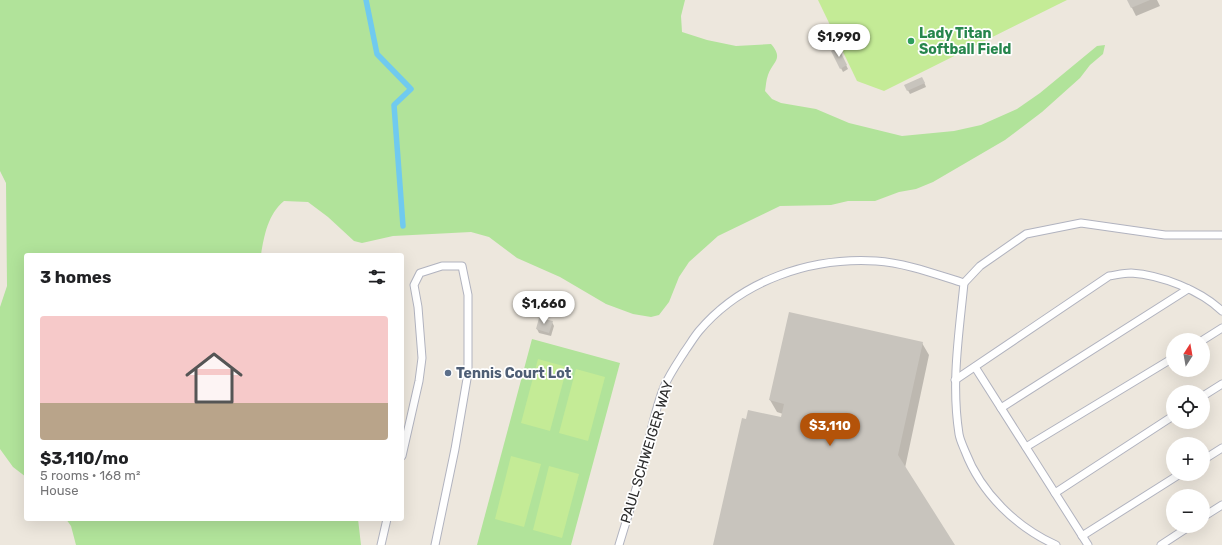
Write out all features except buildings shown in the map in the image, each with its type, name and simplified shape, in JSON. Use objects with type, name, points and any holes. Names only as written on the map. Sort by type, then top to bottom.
[{"type":"lane","points":[[1056,545],[1016,522],[999,505],[969,461],[960,436],[955,364],[964,283],[980,266],[1026,234],[1081,223],[1165,235],[1222,235]]},
{"type":"lane","name":"PAUL SCHWEIGER WAY","points":[[618,545],[638,483],[664,387],[678,362],[699,331],[722,309],[743,292],[767,279],[833,261],[884,262],[921,270],[964,283]]},
{"type":"lane","points":[[404,447],[419,381],[422,358],[418,306],[414,286],[420,273],[442,266],[462,266],[468,295],[468,373],[456,449],[435,545]]},
{"type":"lane","points":[[955,380],[1109,276],[1130,273],[1166,280],[1188,289],[1212,302],[1222,311]]},
{"type":"lane","points":[[1001,408],[1188,289]]},
{"type":"lane","points":[[1210,336],[1222,328]]},
{"type":"lane","points":[[1026,447],[1166,362]]},
{"type":"lane","points":[[976,367],[1088,545]]},
{"type":"lane","points":[[1210,392],[1222,384]]},
{"type":"lane","points":[[1055,493],[1166,421]]},
{"type":"lane","points":[[1210,456],[1222,448]]},
{"type":"lane","points":[[1082,536],[1169,481]]},
{"type":"lane","points":[[1210,513],[1222,505]]},
{"type":"lane","points":[[381,545],[387,521]]},
{"type":"lane","points":[[1161,545],[1179,533]]},
{"type":"green space","points":[[0,0],[685,0],[681,16],[682,32],[707,40],[736,46],[771,44],[777,53],[777,57],[768,75],[765,91],[772,99],[781,103],[816,109],[849,123],[902,136],[954,131],[981,125],[1017,109],[1040,93],[1097,46],[1105,45],[1103,54],[1090,65],[1080,78],[1042,112],[1005,140],[933,182],[916,189],[899,192],[875,201],[848,201],[831,205],[780,206],[718,236],[689,262],[679,277],[669,302],[659,315],[651,317],[633,314],[606,304],[560,277],[517,258],[489,237],[471,232],[393,236],[362,243],[354,241],[328,217],[308,202],[284,201],[279,206],[270,219],[261,253],[24,253],[24,475],[13,467],[0,449],[0,307],[7,286],[6,183],[0,171]]},
{"type":"green space","name":"Lady Titan Softball Field","points":[[818,0],[1067,0],[884,91],[857,81]]},
{"type":"green space","points":[[532,339],[620,363],[571,545],[477,545]]},
{"type":"green space","points":[[538,359],[567,367],[550,431],[521,423]]},
{"type":"green space","points":[[576,369],[605,377],[588,441],[559,433]]},
{"type":"green space","points":[[511,456],[541,464],[524,527],[495,519]]},
{"type":"green space","points":[[549,466],[579,474],[562,538],[533,530]]},
{"type":"green space","points":[[67,521],[358,521],[361,545],[76,545],[71,526]]},
{"type":"waterway","points":[[366,0],[377,54],[411,89],[394,105],[403,226]]},
{"type":"place","name":"Lady Titan Softball Field","points":[[911,41]]},
{"type":"place","name":"Tennis Court Lot","points":[[448,373]]}]
